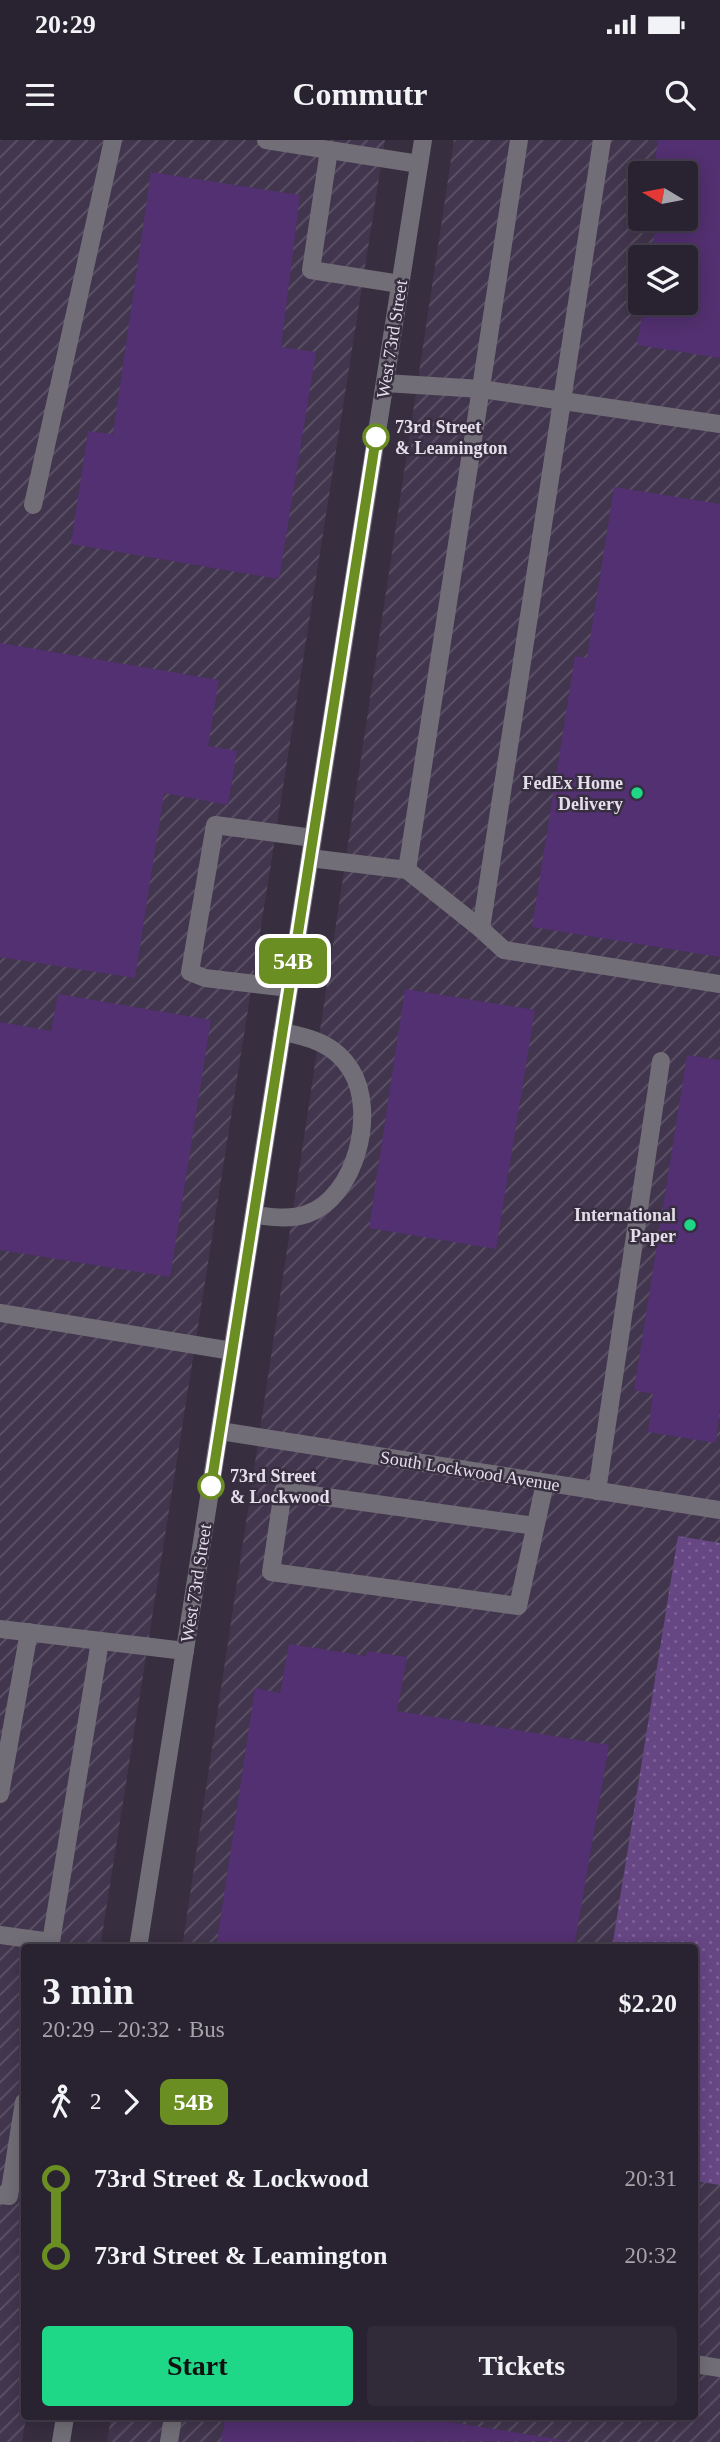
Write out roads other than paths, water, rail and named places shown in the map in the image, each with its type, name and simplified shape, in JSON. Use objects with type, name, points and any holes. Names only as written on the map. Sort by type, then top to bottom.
[{"type":"street","points":[[33,505],[113,140]]},
{"type":"street","points":[[266,140],[419,164]]},
{"type":"street","name":"West 73rd Street","points":[[139,1944],[423,140]]},
{"type":"street","points":[[407,870],[519,140]]},
{"type":"street","points":[[481,929],[602,140]]},
{"type":"street","points":[[329,150],[311,270],[400,284]]},
{"type":"street","points":[[385,383],[481,389],[720,424]]},
{"type":"street","points":[[289,988],[205,978],[190,972],[215,825],[313,838]]},
{"type":"street","points":[[310,858],[407,870],[505,950],[720,984]]},
{"type":"street","points":[[254,1215],[294,1217],[306,1215],[326,1205],[349,1176],[358,1141],[361,1102],[351,1070],[338,1055],[318,1040],[282,1032]]},
{"type":"street","points":[[597,1491],[661,1061]]},
{"type":"street","points":[[0,1314],[232,1351]]},
{"type":"street","name":"South Lockwood Avenue","points":[[220,1431],[720,1510]]},
{"type":"street","points":[[535,1526],[283,1491],[271,1572],[518,1606],[545,1483]]},
{"type":"street","points":[[0,1629],[185,1651]]},
{"type":"street","points":[[0,1794],[29,1632]]},
{"type":"street","points":[[50,1944],[100,1641]]},
{"type":"street","points":[[0,1935],[45,1944]]},
{"type":"street","points":[[0,2195],[9,2196],[21,2121]]},
{"type":"street","points":[[698,2364],[720,2368]]},
{"type":"street","points":[[61,2442],[65,2420]]},
{"type":"street","points":[[169,2442],[173,2420]]},
{"type":"place","name":"73rd Street & Leamington","points":[[376,437]]},
{"type":"place","name":"FedEx Home Delivery","points":[[637,793]]},
{"type":"place","name":"International Paper","points":[[690,1225]]},
{"type":"place","name":"73rd Street & Lockwood","points":[[211,1486]]}]
